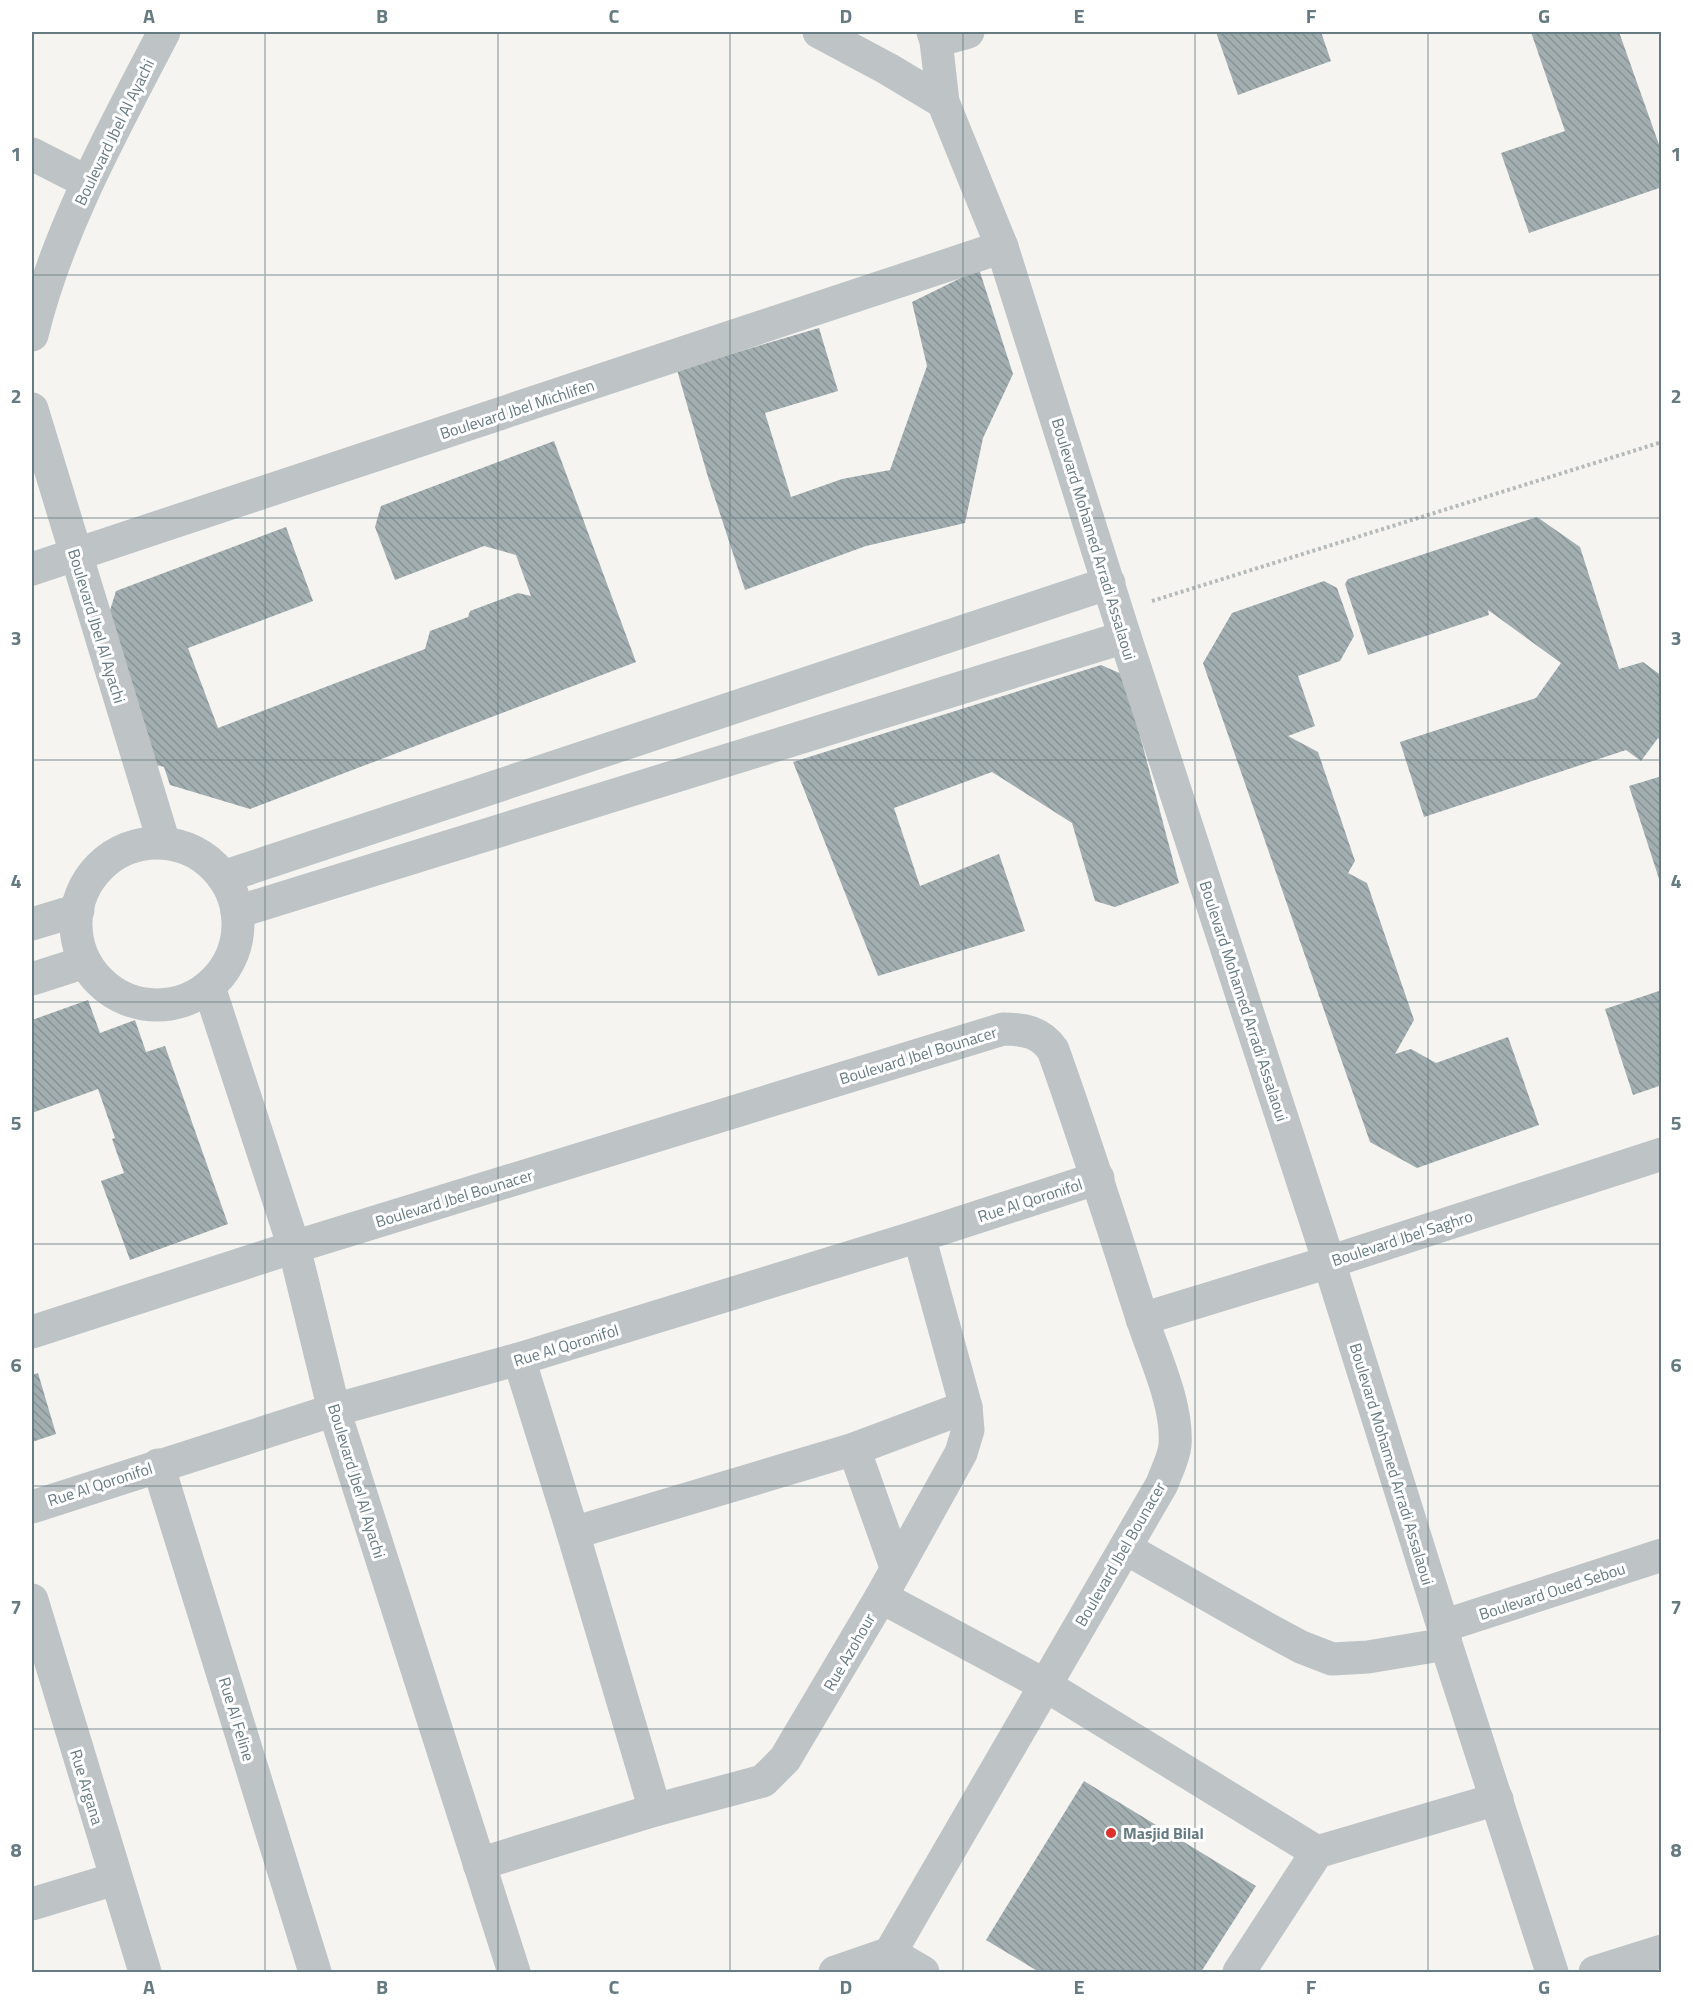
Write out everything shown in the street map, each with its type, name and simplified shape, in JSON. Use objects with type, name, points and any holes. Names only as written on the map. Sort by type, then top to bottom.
[{"type":"street","name":"Boulevard Jbel Al Ayachi","points":[[32,335],[39,304],[87,182],[164,32]]},
{"type":"street","points":[[819,32],[944,102]]},
{"type":"street","points":[[935,36],[968,32]]},
{"type":"street","name":"Boulevard Mohamed Arradi Assalaoui","points":[[935,36],[944,102],[1002,247],[1117,611],[1329,1262],[1444,1635],[1552,1972]]},
{"type":"street","points":[[32,154],[87,182]]},
{"type":"street","name":"Boulevard Jbel Michlifen","points":[[32,569],[1002,247]]},
{"type":"street","name":"Boulevard Jbel Al Ayachi","points":[[32,409],[164,843]]},
{"type":"street","points":[[223,877],[1117,611]]},
{"type":"street","points":[[237,912],[1117,611]]},
{"type":"street","points":[[147,843],[180,846],[200,855],[223,877],[233,896],[237,912],[235,948],[222,972],[209,987],[173,1004],[138,1003],[107,988],[85,962],[76,931],[78,910],[88,883],[102,865],[126,849],[147,843]]},
{"type":"street","points":[[32,924],[78,910]]},
{"type":"street","points":[[32,979],[85,962]]},
{"type":"street","name":"Boulevard Jbel Al Ayachi","points":[[209,987],[294,1247],[334,1410],[514,1972]]},
{"type":"street","name":"Boulevard Jbel Bounacer","points":[[32,1332],[294,1247],[1003,1029],[1023,1029],[1041,1036],[1053,1050],[1098,1178],[1164,1383],[1173,1417],[1175,1446],[1162,1484],[890,1953]]},
{"type":"street","name":"Boulevard Jbel Saghro","points":[[1142,1319],[1329,1262],[1662,1154]]},
{"type":"street","name":"Rue Al Qoronifol","points":[[32,1507],[334,1410],[519,1359],[919,1236],[1098,1178]]},
{"type":"street","name":"Rue Azohour","points":[[478,1864],[655,1810],[763,1781],[785,1759],[881,1597],[961,1453],[968,1430],[966,1407],[919,1236]]},
{"type":"street","points":[[519,1359],[655,1810]]},
{"type":"street","points":[[573,1533],[854,1449],[966,1407]]},
{"type":"street","points":[[854,1449],[896,1567]]},
{"type":"street","name":"Rue Al Feline","points":[[158,1466],[315,1972]]},
{"type":"street","name":"Boulevard Oued Sebou","points":[[1125,1548],[1264,1628],[1301,1647],[1332,1659],[1368,1657],[1444,1635],[1662,1555]]},
{"type":"street","points":[[881,1597],[1045,1684],[1317,1852]]},
{"type":"street","name":"Rue Argana","points":[[32,1600],[144,1972]]},
{"type":"street","points":[[1239,1972],[1317,1852],[1497,1799]]},
{"type":"street","points":[[32,1904],[115,1879]]},
{"type":"street","points":[[1595,1972],[1662,1951]]},
{"type":"street","points":[[835,1972],[890,1953],[923,1972]]},
{"type":"path","points":[[1117,611],[1662,442]]},
{"type":"building","points":[[1216,32],[1321,32],[1331,61],[1238,95]]},
{"type":"building","points":[[1531,32],[1619,32],[1662,153],[1662,187],[1529,233],[1501,153],[1565,131]]},
{"type":"building","points":[[979,269],[1013,374],[983,438],[965,523],[866,546],[745,590],[708,477],[677,370],[819,328],[838,391],[765,413],[791,497],[842,479],[890,470],[927,366],[912,302]]},
{"type":"building","points":[[554,441],[636,662],[250,809],[170,785],[164,767],[148,763],[107,620],[116,591],[286,527],[313,601],[188,648],[218,728],[425,649],[430,631],[468,617],[470,611],[518,593],[531,596],[516,555],[484,546],[395,580],[375,527],[381,506]]},
{"type":"building","points":[[1537,517],[1580,547],[1619,669],[1643,662],[1662,676],[1662,741],[1658,738],[1641,761],[1626,750],[1424,817],[1400,742],[1536,698],[1561,663],[1488,610],[1489,615],[1368,655],[1345,584],[1348,579]]},
{"type":"building","points":[[1324,581],[1337,588],[1354,636],[1340,661],[1298,676],[1315,726],[1288,736],[1318,752],[1355,861],[1348,873],[1367,883],[1414,1020],[1395,1054],[1411,1049],[1436,1063],[1508,1037],[1539,1125],[1417,1168],[1370,1142],[1203,663],[1232,613]]},
{"type":"building","points":[[1101,665],[1124,675],[1179,883],[1115,907],[1095,901],[1072,823],[992,772],[894,808],[920,886],[999,854],[1025,931],[878,976],[793,762]]},
{"type":"building","points":[[1662,776],[1662,885],[1661,885],[1629,786]]},
{"type":"building","points":[[1662,990],[1662,1085],[1633,1095],[1605,1009]]},
{"type":"building","points":[[88,1000],[100,1033],[135,1020],[146,1052],[165,1046],[228,1224],[130,1260],[101,1181],[124,1173],[98,1089],[32,1113],[32,1020]]},
{"type":"building","points":[[38,1373],[56,1434],[32,1442],[32,1375]]},
{"type":"building","name":"Masjid Bilal","points":[[1084,1781],[1256,1886],[1201,1972],[1039,1972],[986,1940]]},
{"type":"place","name":"Masjid Bilal","points":[[1111,1833]]}]
